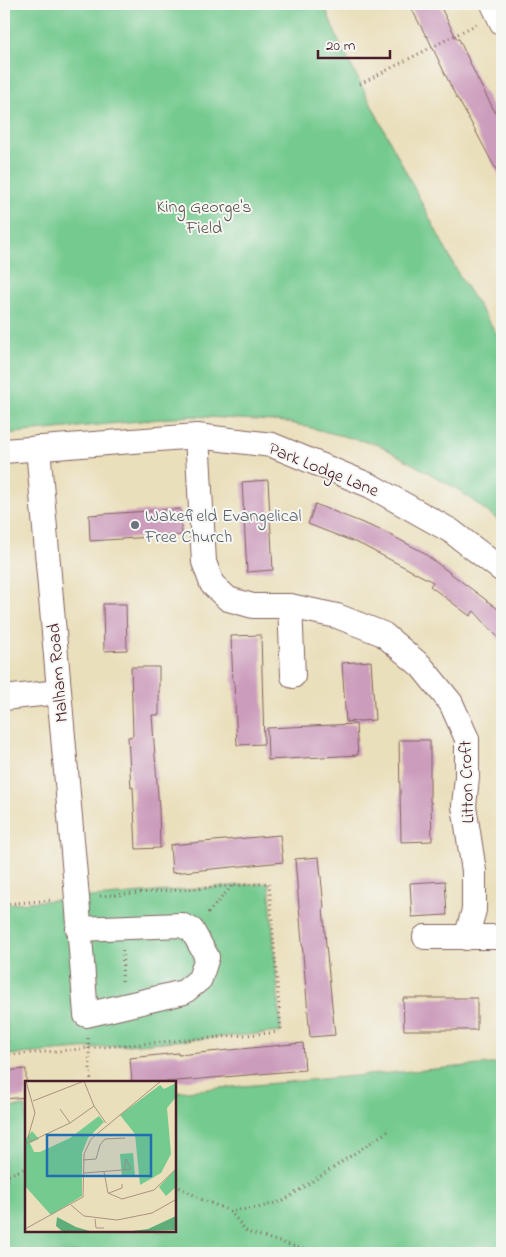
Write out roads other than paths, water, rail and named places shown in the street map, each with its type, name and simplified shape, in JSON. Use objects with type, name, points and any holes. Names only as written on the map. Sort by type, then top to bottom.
[{"type":"street","name":"Park Lodge Lane","points":[[4,451],[197,436],[272,445],[371,486],[450,531],[502,570]]},
{"type":"street","name":"Litton Croft","points":[[197,436],[204,562],[212,584],[228,599],[253,606],[290,606],[337,616],[383,634],[421,666],[451,703],[467,739],[467,777],[464,806],[474,872],[474,910],[466,938]]},
{"type":"street","name":"Malham Road","points":[[38,448],[77,898],[78,929],[86,1015],[184,992],[200,979],[207,956],[192,930],[181,925],[78,929]]},
{"type":"street","points":[[290,606],[293,676]]},
{"type":"street","points":[[4,698],[59,692]]},
{"type":"street","points":[[425,938],[502,937]]},
{"type":"place","name":"Wakefield Evangelical Free Church","points":[[135,525]]},
{"type":"park label","name":"King George's Field","points":[[204,216]]}]
